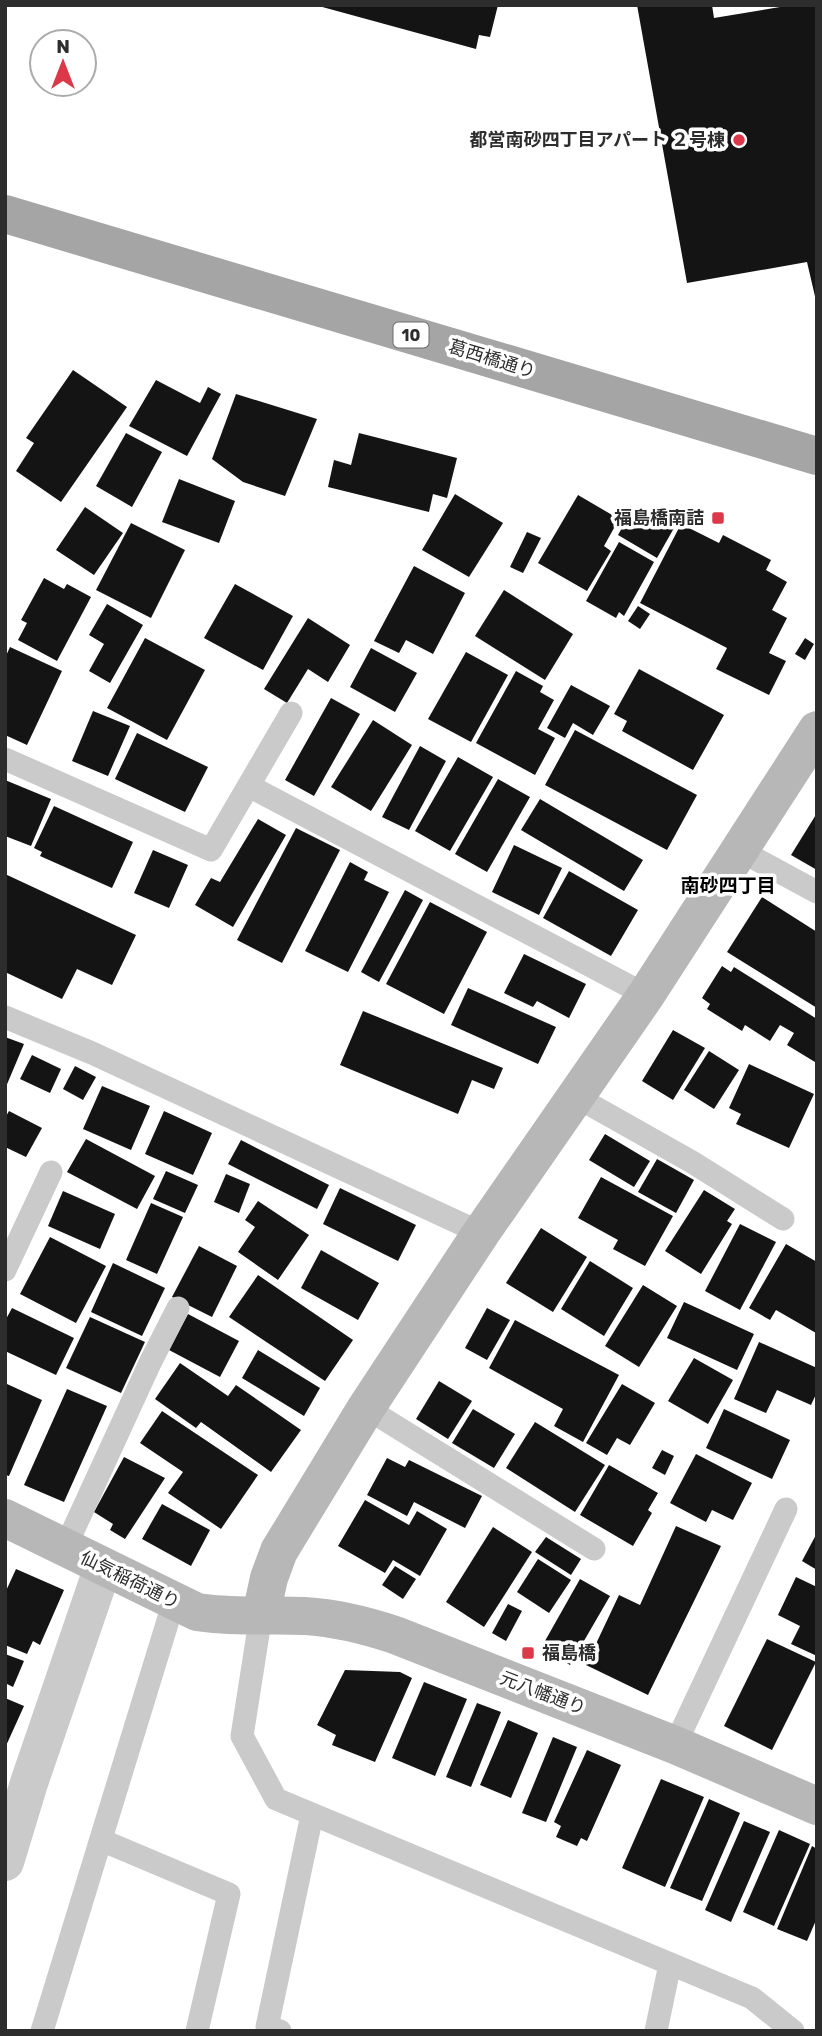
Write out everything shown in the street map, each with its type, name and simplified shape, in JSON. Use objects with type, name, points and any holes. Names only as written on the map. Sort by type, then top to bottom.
[{"type":"main road","name":"葛西橋通り","points":[[5,215],[817,456]]},
{"type":"street","points":[[261,1615],[269,1578],[279,1551],[366,1408],[481,1233],[646,995],[817,730]]},
{"type":"street","name":"仙気稲荷通り","points":[[5,1518],[197,1612],[213,1615],[261,1615]]},
{"type":"street","points":[[5,1862],[17,1778],[103,1567]]},
{"type":"street","name":"元八幡通り","points":[[261,1615],[353,1621],[395,1635],[675,1745],[817,1806]]},
{"type":"lane","points":[[5,759],[211,850],[291,713]]},
{"type":"lane","points":[[249,786],[646,995]]},
{"type":"lane","points":[[739,850],[817,892]]},
{"type":"lane","points":[[5,1017],[92,1053],[481,1233]]},
{"type":"lane","points":[[575,1096],[692,1162],[783,1219]]},
{"type":"lane","points":[[5,1270],[51,1172]]},
{"type":"lane","points":[[65,1548],[178,1308]]},
{"type":"lane","points":[[366,1408],[594,1549]]},
{"type":"lane","points":[[675,1745],[786,1509]]},
{"type":"lane","points":[[42,2031],[174,1601]]},
{"type":"lane","points":[[261,1615],[242,1736],[276,1799],[752,1998],[793,2031]]},
{"type":"lane","points":[[280,2031],[267,2027],[312,1815]]},
{"type":"lane","points":[[101,1840],[229,1894],[197,2031]]},
{"type":"lane","points":[[656,2031],[670,1965]]},
{"type":"building","points":[[315,5],[498,5],[490,37],[479,35],[476,49]]},
{"type":"building","name":"都営南砂四丁目アパート ２号棟","points":[[637,5],[712,5],[714,18],[792,5],[817,5],[817,305],[807,262],[687,283]]},
{"type":"building","points":[[73,370],[127,407],[61,502],[16,471],[34,443],[26,438]]},
{"type":"building","points":[[156,380],[200,403],[208,387],[221,394],[187,456],[129,426]]},
{"type":"building","points":[[236,394],[317,419],[285,496],[243,482],[212,459]]},
{"type":"building","points":[[126,433],[162,452],[132,507],[96,486]]},
{"type":"building","points":[[359,433],[457,458],[447,498],[433,494],[429,512],[328,487],[334,460],[351,465]]},
{"type":"building","points":[[179,479],[235,501],[219,543],[162,522]]},
{"type":"building","points":[[455,494],[503,523],[469,577],[422,550]]},
{"type":"building","points":[[578,495],[619,519],[604,546],[611,551],[587,591],[538,563]]},
{"type":"building","points":[[85,507],[123,533],[94,575],[56,550]]},
{"type":"building","points":[[633,508],[678,521],[657,558],[618,535]]},
{"type":"building","points":[[131,523],[185,550],[151,618],[96,590]]},
{"type":"building","points":[[681,524],[719,543],[723,535],[771,560],[766,570],[787,582],[772,610],[787,618],[769,653],[786,661],[769,695],[716,669],[727,648],[640,603]]},
{"type":"building","points":[[527,532],[541,538],[523,573],[510,567]]},
{"type":"building","points":[[619,542],[654,562],[624,616],[619,612],[616,618],[586,601]]},
{"type":"building","points":[[414,566],[465,593],[433,654],[406,640],[399,653],[374,641]]},
{"type":"building","points":[[44,578],[64,589],[67,584],[91,597],[57,661],[18,640],[27,623],[21,620]]},
{"type":"building","points":[[235,584],[293,616],[263,670],[204,638]]},
{"type":"building","points":[[504,590],[573,634],[545,680],[475,636]]},
{"type":"building","points":[[107,604],[143,625],[110,683],[89,671],[104,644],[89,635]]},
{"type":"building","points":[[638,606],[650,614],[640,629],[628,621]]},
{"type":"building","points":[[308,618],[350,645],[328,682],[308,669],[287,703],[264,689]]},
{"type":"building","points":[[145,638],[205,670],[167,740],[107,708]]},
{"type":"building","points":[[805,638],[814,644],[805,660],[795,654]]},
{"type":"building","points":[[10,647],[62,671],[27,745],[5,735],[5,658]]},
{"type":"building","points":[[371,648],[417,673],[395,712],[350,687]]},
{"type":"building","points":[[466,652],[508,675],[471,742],[428,719]]},
{"type":"building","points":[[639,669],[724,715],[693,770],[622,731],[627,721],[614,714]]},
{"type":"building","points":[[516,671],[543,686],[540,692],[554,700],[538,729],[555,738],[535,775],[476,743]]},
{"type":"building","points":[[571,685],[610,706],[593,735],[573,723],[565,738],[547,728]]},
{"type":"building","points":[[331,698],[360,714],[314,796],[285,780]]},
{"type":"building","points":[[93,711],[130,726],[108,776],[72,761]]},
{"type":"building","points":[[373,720],[412,745],[371,811],[331,787]]},
{"type":"building","points":[[575,730],[697,795],[667,850],[545,785]]},
{"type":"building","points":[[137,733],[208,767],[185,812],[115,779]]},
{"type":"building","points":[[420,746],[446,761],[409,830],[382,817]]},
{"type":"building","points":[[458,757],[493,777],[450,851],[415,831]]},
{"type":"building","points":[[498,779],[530,797],[487,872],[455,854]]},
{"type":"building","points":[[5,780],[51,799],[31,846],[5,836]]},
{"type":"building","points":[[540,799],[643,860],[624,891],[521,830]]},
{"type":"building","points":[[54,806],[133,842],[112,888],[40,856],[42,852],[34,848]]},
{"type":"building","points":[[817,813],[817,870],[791,855]]},
{"type":"building","points":[[258,819],[286,835],[233,927],[195,905],[211,878],[220,882]]},
{"type":"building","points":[[296,828],[340,850],[282,963],[237,940]]},
{"type":"building","points":[[514,845],[562,868],[539,915],[492,892]]},
{"type":"building","points":[[153,850],[188,865],[169,908],[134,893]]},
{"type":"building","points":[[350,862],[368,872],[364,880],[389,892],[348,972],[305,951]]},
{"type":"building","points":[[569,871],[638,910],[611,956],[543,918]]},
{"type":"building","points":[[5,874],[136,935],[112,985],[77,969],[62,999],[5,972]]},
{"type":"building","points":[[405,890],[423,900],[379,982],[361,972]]},
{"type":"building","points":[[762,897],[817,932],[817,1008],[727,952]]},
{"type":"building","points":[[430,902],[487,932],[444,1014],[386,984]]},
{"type":"building","points":[[524,954],[586,984],[569,1018],[537,1001],[533,1007],[504,993]]},
{"type":"building","points":[[722,966],[731,972],[734,967],[817,1019],[815,1062],[787,1045],[794,1033],[780,1025],[770,1041],[745,1025],[742,1031],[707,1009],[710,1004],[702,998]]},
{"type":"building","points":[[468,988],[556,1027],[538,1064],[451,1025]]},
{"type":"building","points":[[363,1011],[503,1068],[494,1089],[472,1080],[458,1114],[340,1065]]},
{"type":"building","points":[[673,1030],[705,1048],[673,1100],[642,1081]]},
{"type":"building","points":[[5,1037],[24,1044],[5,1089]]},
{"type":"building","points":[[709,1051],[739,1070],[714,1109],[684,1090]]},
{"type":"building","points":[[32,1055],[61,1069],[50,1093],[20,1079]]},
{"type":"building","points":[[749,1064],[814,1094],[789,1148],[736,1124],[741,1114],[729,1108]]},
{"type":"building","points":[[75,1066],[96,1077],[83,1100],[63,1089]]},
{"type":"building","points":[[102,1086],[150,1106],[131,1150],[83,1129]]},
{"type":"building","points":[[9,1111],[42,1128],[26,1157],[5,1147],[5,1118]]},
{"type":"building","points":[[164,1111],[212,1133],[193,1175],[145,1154]]},
{"type":"building","points":[[605,1134],[650,1161],[634,1187],[589,1160]]},
{"type":"building","points":[[86,1139],[155,1176],[137,1209],[67,1172]]},
{"type":"building","points":[[241,1140],[329,1185],[317,1209],[228,1164]]},
{"type":"building","points":[[657,1159],[694,1180],[676,1213],[638,1192]]},
{"type":"building","points":[[166,1171],[198,1185],[185,1213],[153,1199]]},
{"type":"building","points":[[226,1174],[250,1184],[239,1213],[214,1202]]},
{"type":"building","points":[[601,1177],[673,1216],[645,1266],[613,1249],[618,1240],[578,1218]]},
{"type":"building","points":[[340,1188],[416,1225],[398,1261],[323,1224]]},
{"type":"building","points":[[704,1190],[735,1209],[727,1221],[732,1224],[701,1274],[665,1251]]},
{"type":"building","points":[[63,1191],[115,1214],[100,1249],[48,1226]]},
{"type":"building","points":[[258,1201],[309,1235],[278,1280],[238,1252],[255,1227],[245,1220]]},
{"type":"building","points":[[151,1203],[183,1217],[157,1274],[126,1260]]},
{"type":"building","points":[[740,1224],[776,1242],[740,1310],[705,1291]]},
{"type":"building","points":[[541,1228],[587,1257],[553,1312],[506,1283]]},
{"type":"building","points":[[50,1237],[106,1266],[76,1323],[20,1294]]},
{"type":"building","points":[[786,1244],[817,1262],[816,1333],[776,1310],[770,1320],[749,1308]]},
{"type":"building","points":[[199,1246],[237,1266],[212,1317],[172,1297]]},
{"type":"building","points":[[321,1250],[379,1283],[358,1320],[301,1288]]},
{"type":"building","points":[[590,1261],[633,1288],[604,1336],[561,1309]]},
{"type":"building","points":[[113,1263],[165,1288],[142,1336],[91,1312]]},
{"type":"building","points":[[258,1275],[353,1340],[325,1381],[229,1317]]},
{"type":"building","points":[[643,1285],[677,1306],[639,1367],[605,1346]]},
{"type":"building","points":[[684,1302],[754,1334],[737,1370],[667,1338]]},
{"type":"building","points":[[12,1308],[74,1338],[56,1375],[5,1351],[5,1321]]},
{"type":"building","points":[[487,1308],[510,1320],[487,1360],[465,1348]]},
{"type":"building","points":[[188,1314],[239,1341],[220,1377],[169,1350]]},
{"type":"building","points":[[90,1317],[145,1342],[121,1393],[66,1368]]},
{"type":"building","points":[[515,1320],[619,1375],[583,1442],[554,1426],[563,1409],[489,1368]]},
{"type":"building","points":[[759,1342],[817,1368],[817,1392],[811,1405],[777,1390],[766,1413],[734,1399]]},
{"type":"building","points":[[258,1350],[320,1388],[304,1416],[242,1378]]},
{"type":"building","points":[[694,1358],[733,1380],[708,1424],[668,1401]]},
{"type":"building","points":[[180,1363],[228,1396],[236,1385],[301,1430],[271,1472],[201,1422],[196,1428],[155,1399]]},
{"type":"building","points":[[439,1381],[472,1401],[448,1439],[416,1419]]},
{"type":"building","points":[[7,1384],[42,1400],[9,1476],[5,1475]]},
{"type":"building","points":[[622,1384],[655,1403],[630,1445],[617,1438],[607,1455],[586,1443]]},
{"type":"building","points":[[67,1389],[107,1406],[64,1502],[24,1485]]},
{"type":"building","points":[[473,1409],[515,1434],[494,1468],[452,1443]]},
{"type":"building","points":[[724,1409],[790,1440],[772,1479],[706,1448]]},
{"type":"building","points":[[162,1411],[258,1475],[221,1529],[168,1493],[183,1472],[140,1443]]},
{"type":"building","points":[[535,1422],[605,1465],[575,1512],[506,1468]]},
{"type":"building","points":[[662,1450],[674,1456],[665,1475],[652,1468]]},
{"type":"building","points":[[696,1454],[752,1483],[733,1520],[712,1510],[706,1522],[670,1503]]},
{"type":"building","points":[[124,1457],[165,1478],[125,1539],[110,1530],[113,1524],[94,1512]]},
{"type":"building","points":[[387,1458],[405,1467],[409,1460],[482,1496],[465,1528],[414,1502],[407,1516],[367,1495]]},
{"type":"building","points":[[609,1465],[658,1493],[648,1510],[652,1513],[633,1546],[580,1515]]},
{"type":"building","points":[[365,1500],[409,1525],[417,1511],[447,1529],[420,1576],[393,1560],[385,1573],[338,1546]]},
{"type":"building","points":[[162,1504],[210,1530],[191,1566],[142,1539]]},
{"type":"building","points":[[676,1526],[721,1546],[648,1695],[586,1665],[619,1595],[640,1605]]},
{"type":"building","points":[[493,1527],[532,1552],[484,1627],[446,1602]]},
{"type":"building","points":[[817,1533],[817,1570],[802,1561]]},
{"type":"building","points":[[546,1537],[581,1559],[571,1575],[535,1552]]},
{"type":"building","points":[[538,1559],[571,1580],[549,1613],[517,1592]]},
{"type":"building","points":[[395,1566],[416,1579],[403,1599],[382,1585]]},
{"type":"building","points":[[16,1569],[64,1590],[40,1645],[33,1641],[27,1654],[5,1645],[5,1593]]},
{"type":"building","points":[[796,1577],[817,1587],[817,1656],[791,1644],[800,1626],[778,1615]]},
{"type":"building","points":[[580,1579],[610,1596],[570,1665],[541,1648]]},
{"type":"building","points":[[508,1604],[522,1611],[506,1641],[492,1633]]},
{"type":"building","points":[[767,1639],[816,1662],[772,1750],[724,1726]]},
{"type":"building","points":[[5,1654],[24,1661],[13,1687],[5,1683]]},
{"type":"building","points":[[345,1670],[400,1672],[412,1678],[375,1762],[332,1745],[336,1735],[317,1725]]},
{"type":"building","points":[[424,1682],[467,1699],[435,1776],[392,1758]]},
{"type":"building","points":[[5,1698],[24,1706],[5,1748]]},
{"type":"building","points":[[477,1703],[501,1712],[471,1787],[446,1777]]},
{"type":"building","points":[[508,1720],[538,1733],[511,1798],[480,1785]]},
{"type":"building","points":[[553,1737],[577,1747],[546,1822],[522,1813]]},
{"type":"building","points":[[587,1750],[621,1765],[587,1841],[581,1838],[577,1846],[556,1837],[561,1826],[554,1822]]},
{"type":"building","points":[[661,1779],[704,1797],[665,1887],[622,1868]]},
{"type":"building","points":[[709,1799],[740,1813],[702,1901],[670,1888]]},
{"type":"building","points":[[744,1821],[770,1832],[731,1922],[705,1910]]},
{"type":"building","points":[[779,1830],[810,1844],[774,1926],[743,1912]]},
{"type":"building","points":[[812,1846],[817,1849],[817,1918],[807,1941],[777,1929]]},
{"type":"place","name":"都営南砂四丁目アパート ２号棟","points":[[739,140]]},
{"type":"place","name":"福島橋南詰","points":[[718,518]]},
{"type":"place","name":"福島橋","points":[[528,1653]]},
{"type":"district","name":"南砂四丁目","points":[[728,885]]}]
